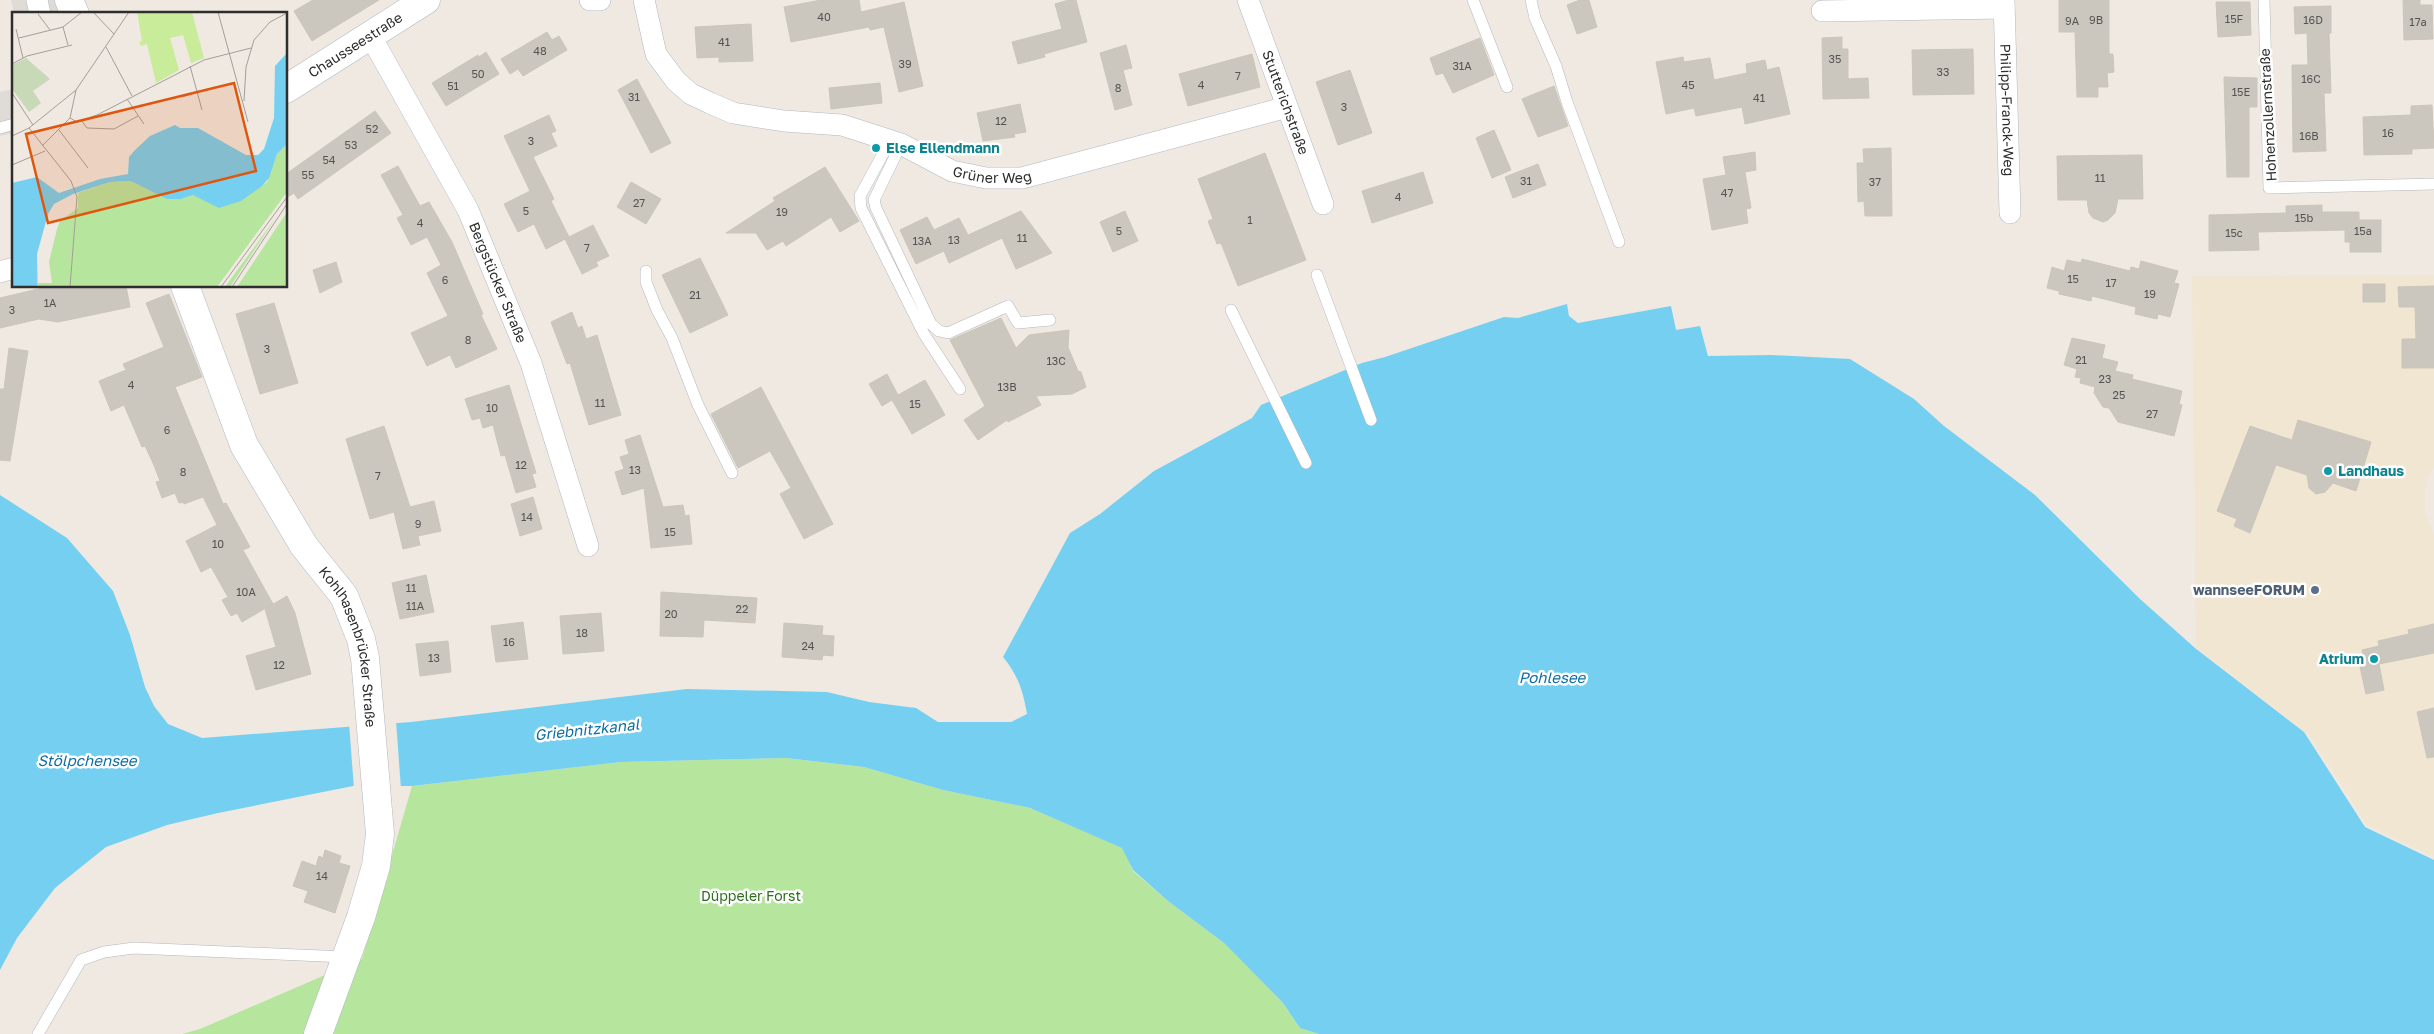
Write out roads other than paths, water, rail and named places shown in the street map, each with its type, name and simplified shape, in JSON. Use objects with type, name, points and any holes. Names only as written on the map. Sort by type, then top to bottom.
[{"type":"street","points":[[69,0],[74,12]]},
{"type":"street","name":"Chausseestraße","points":[[288,88],[426,0]]},
{"type":"street","points":[[590,0],[600,0]]},
{"type":"street","name":"Grüner Weg","points":[[644,0],[656,54],[676,81],[691,94],[733,113],[784,121],[842,125],[895,143],[952,171],[986,178],[1022,178],[1287,106]]},
{"type":"street","name":"Stutterichstraße","points":[[1248,0],[1323,204]]},
{"type":"street","name":"Philipp-Franck-Weg","points":[[1822,11],[2004,4],[2010,213]]},
{"type":"street","name":"Bergstücker Straße","points":[[370,35],[468,210],[532,363],[588,546]]},
{"type":"street","name":"Kohlhasenbrücker Straße","points":[[186,288],[244,445],[304,546],[344,596],[361,638],[368,679],[380,834],[376,866],[318,1034]]},
{"type":"lane","points":[[1473,0],[1507,87]]},
{"type":"lane","points":[[1531,0],[1535,18],[1556,66],[1566,102],[1619,242]]},
{"type":"lane","name":"Hohenzollernstraße","points":[[2264,0],[2269,188],[2434,184]]},
{"type":"lane","points":[[895,143],[874,200],[931,324],[939,331],[948,333],[1008,306],[1018,323],[1050,320]]},
{"type":"lane","points":[[895,143],[860,196],[861,208],[924,334],[960,389]]},
{"type":"lane","points":[[646,271],[646,282],[657,310],[672,338],[698,405],[732,473]]},
{"type":"lane","points":[[1317,275],[1371,420]]},
{"type":"lane","points":[[1231,310],[1306,463]]},
{"type":"lane","points":[[38,1034],[81,960],[104,952],[134,948],[346,957]]},
{"type":"water","name":"Pohlesee","points":[[1567,304],[1569,316],[1578,323],[1671,306],[1676,330],[1700,326],[1708,356],[1771,355],[1850,359],[1914,399],[1944,426],[2035,495],[2140,599],[2195,648],[2304,732],[2365,827],[2434,860],[2434,1034],[1319,1034],[1300,1028],[1283,1003],[1224,943],[1168,901],[1133,870],[1122,848],[1030,808],[943,790],[864,767],[786,758],[621,762],[412,786],[353,786],[167,825],[106,847],[55,888],[17,938],[0,970],[0,495],[67,538],[113,591],[130,635],[145,687],[154,706],[168,724],[202,738],[411,722],[687,689],[827,692],[869,702],[916,708],[938,722],[1011,722],[1027,714],[1019,684],[1013,670],[1003,657],[1070,533],[1100,514],[1154,471],[1252,418],[1261,405],[1362,363],[1504,317],[1518,318]]},
{"type":"place","name":"Else Ellendmann","points":[[876,148]]},
{"type":"place","name":"Landhaus","points":[[2328,471]]},
{"type":"place","name":"wannseeFORUM","points":[[2315,590]]},
{"type":"place","name":"Atrium","points":[[2374,659]]},
{"type":"water label","name":"Griebnitzkanal","points":[[587,730]]},
{"type":"water label","name":"Stölpchensee","points":[[87,761]]},
{"type":"park label","name":"Düppeler Forst","points":[[751,896]]}]
